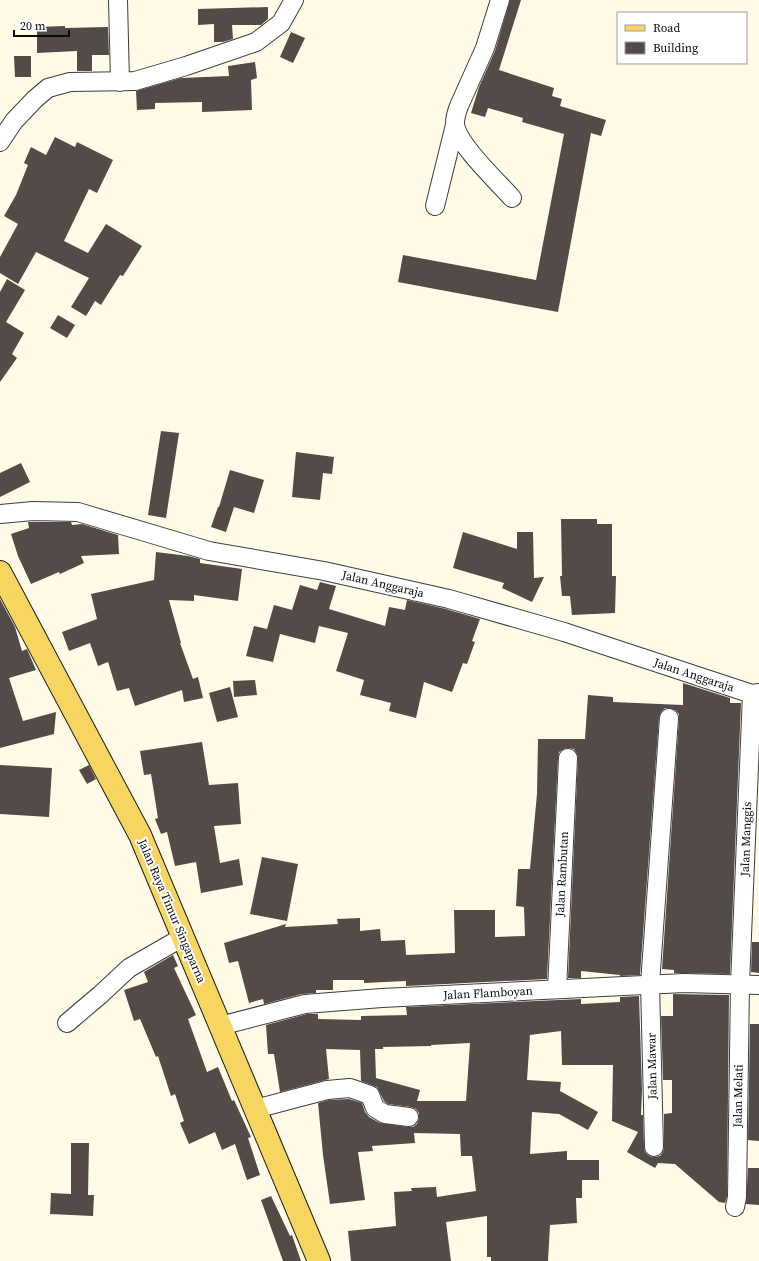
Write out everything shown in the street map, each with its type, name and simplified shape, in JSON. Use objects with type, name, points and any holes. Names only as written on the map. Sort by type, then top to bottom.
[{"type":"main road","name":"Jalan Raya Timur Singaparna","points":[[0,572],[140,835],[319,1261]]},
{"type":"street","points":[[118,0],[120,82]]},
{"type":"street","points":[[0,142],[14,121],[34,99],[48,88],[70,82],[120,82],[135,80],[186,66],[256,42],[281,23],[294,0]]},
{"type":"street","points":[[435,206],[455,125],[456,112],[486,48],[500,0]]},
{"type":"street","points":[[455,125],[460,138],[467,148],[512,198]]},
{"type":"street","name":"Jalan Anggaraja","points":[[0,514],[33,511],[78,512],[209,551],[324,571],[449,600],[564,632],[755,693]]},
{"type":"street","name":"Jalan Manggis","points":[[740,984],[751,892],[755,693]]},
{"type":"street","name":"Jalan Mawar","points":[[654,1147],[650,984],[669,718]]},
{"type":"street","name":"Jalan Rambutan","points":[[557,989],[568,758]]},
{"type":"street","points":[[67,1023],[129,968],[183,937]]},
{"type":"street","name":"Jalan Flamboyan","points":[[220,1026],[305,1004],[382,998],[650,984],[684,983],[759,985]]},
{"type":"street","name":"Jalan Melati","points":[[735,1208],[737,1197],[740,984]]},
{"type":"street","points":[[255,1109],[320,1092],[350,1088],[370,1095],[375,1108],[385,1114],[409,1117]]},
{"type":"building","points":[[510,0],[521,0],[499,70],[554,88],[552,96],[562,99],[560,106],[606,120],[601,136],[591,133],[558,312],[398,282],[403,255],[536,280],[564,134],[522,122],[523,118],[488,108],[485,117],[471,113],[479,87],[495,51]]},
{"type":"building","points":[[268,7],[268,19],[261,25],[232,25],[233,39],[223,42],[214,42],[214,24],[198,25],[198,9]]},
{"type":"building","points":[[65,26],[65,28],[108,27],[109,55],[92,55],[92,71],[77,71],[77,51],[37,53],[37,27]]},
{"type":"building","points":[[291,32],[305,38],[293,63],[280,57]]},
{"type":"building","points":[[14,56],[31,56],[31,77],[15,77]]},
{"type":"building","points":[[255,62],[257,78],[251,80],[252,110],[202,112],[202,102],[155,103],[155,109],[137,110],[136,91],[181,78],[229,76],[228,66]]},
{"type":"building","points":[[55,137],[75,147],[77,142],[113,160],[97,193],[89,189],[64,241],[88,253],[106,224],[142,246],[123,276],[120,275],[101,305],[95,301],[86,316],[71,307],[89,278],[36,252],[18,284],[0,273],[0,257],[18,224],[4,216],[16,195],[28,165],[24,163],[31,147],[46,155]]},
{"type":"building","points":[[7,279],[25,290],[6,322],[24,333],[12,354],[17,358],[0,382],[0,292]]},
{"type":"building","points":[[58,315],[75,325],[67,338],[50,328]]},
{"type":"building","points":[[161,431],[179,433],[166,518],[148,515]]},
{"type":"building","points":[[296,452],[334,457],[332,474],[323,473],[320,500],[292,497]]},
{"type":"building","points":[[21,463],[30,482],[0,497],[0,473]]},
{"type":"building","points":[[230,470],[264,480],[254,513],[234,507],[226,532],[211,527],[219,507]]},
{"type":"building","points":[[561,519],[597,519],[597,524],[612,524],[612,576],[616,576],[615,613],[572,615],[570,596],[562,596],[560,576],[562,576]]},
{"type":"building","points":[[28,522],[71,522],[72,525],[82,524],[118,535],[119,554],[81,556],[84,563],[60,574],[59,572],[31,584],[18,556],[11,534],[29,528]]},
{"type":"building","points":[[463,532],[517,549],[517,532],[533,532],[534,578],[544,577],[532,602],[502,588],[504,583],[453,568]]},
{"type":"building","points":[[156,552],[188,556],[200,559],[200,563],[242,569],[238,601],[194,595],[194,601],[169,600],[180,643],[193,679],[198,677],[203,698],[184,702],[182,690],[135,706],[129,688],[117,691],[108,662],[98,666],[90,643],[69,651],[62,632],[97,619],[91,594],[154,580]]},
{"type":"building","points":[[320,582],[336,586],[329,609],[385,626],[389,607],[405,610],[407,600],[480,619],[472,641],[475,642],[467,664],[463,663],[452,692],[424,682],[416,718],[389,711],[391,703],[360,695],[364,680],[336,671],[348,633],[319,626],[315,643],[280,634],[273,662],[246,656],[254,626],[267,629],[274,605],[292,610],[300,585],[317,590]]},
{"type":"building","points":[[0,599],[15,627],[22,651],[27,649],[36,670],[9,678],[23,721],[56,712],[54,734],[0,748]]},
{"type":"building","points":[[255,680],[257,695],[234,697],[233,681]]},
{"type":"building","points":[[683,683],[730,698],[730,703],[741,703],[730,974],[674,973],[674,970],[662,969],[679,719],[679,714],[675,710],[665,708],[659,717],[640,975],[620,976],[581,971],[581,978],[568,978],[578,758],[574,749],[568,748],[559,752],[558,758],[547,979],[406,986],[406,981],[364,983],[364,980],[333,980],[333,990],[316,990],[316,993],[302,994],[264,1004],[263,999],[249,1003],[238,961],[229,963],[224,943],[286,924],[285,927],[338,924],[337,919],[360,918],[360,931],[380,929],[381,941],[405,940],[406,955],[455,953],[454,910],[495,910],[495,937],[525,936],[524,907],[516,906],[518,869],[530,869],[537,794],[538,739],[585,739],[588,695],[613,697],[613,702],[683,705]]},
{"type":"building","points":[[230,687],[238,717],[217,722],[209,693]]},
{"type":"building","points":[[202,742],[209,785],[238,783],[241,824],[214,826],[220,863],[239,859],[243,885],[201,893],[196,862],[175,866],[167,832],[161,834],[155,819],[158,818],[151,774],[144,775],[140,751]]},
{"type":"building","points":[[0,765],[52,768],[49,817],[0,814]]},
{"type":"building","points":[[89,765],[96,779],[87,784],[79,770]]},
{"type":"building","points":[[262,857],[298,864],[287,921],[250,914]]},
{"type":"building","points":[[752,942],[759,942],[759,973],[751,972]]},
{"type":"building","points":[[173,955],[178,966],[174,968],[196,1015],[188,1019],[207,1072],[218,1067],[232,1101],[234,1100],[251,1137],[248,1138],[260,1175],[247,1180],[235,1144],[222,1150],[215,1132],[189,1144],[180,1123],[184,1121],[175,1094],[171,1096],[158,1056],[156,1057],[140,1019],[134,1021],[124,990],[148,982],[144,972]]},
{"type":"building","points":[[673,994],[729,995],[727,1196],[725,1203],[719,1202],[675,1164],[658,1163],[655,1168],[627,1152],[638,1132],[612,1121],[613,1065],[562,1065],[561,1031],[530,1035],[527,1080],[561,1082],[560,1091],[598,1112],[588,1130],[559,1114],[532,1112],[530,1154],[567,1151],[567,1160],[599,1160],[599,1180],[582,1180],[582,1198],[576,1198],[577,1223],[550,1225],[548,1261],[491,1261],[491,1257],[487,1257],[487,1216],[446,1222],[451,1261],[351,1261],[348,1231],[396,1226],[394,1192],[412,1191],[411,1188],[436,1187],[437,1197],[476,1191],[472,1156],[461,1156],[460,1134],[414,1133],[415,1143],[372,1146],[373,1151],[358,1152],[365,1200],[330,1204],[318,1103],[329,1100],[349,1099],[362,1103],[365,1112],[369,1117],[380,1123],[408,1127],[413,1127],[417,1124],[419,1113],[416,1109],[411,1107],[388,1104],[384,1101],[377,1087],[361,1081],[360,1050],[326,1049],[329,1079],[280,1092],[274,1054],[268,1054],[266,1025],[307,1014],[318,1014],[318,1019],[361,1020],[361,1016],[407,1015],[406,1007],[581,999],[581,1004],[620,1002],[620,997],[639,996],[642,1090],[641,1115],[643,1115],[644,1147],[645,1152],[649,1156],[655,1157],[660,1156],[663,1152],[664,1114],[672,1113],[672,1080],[663,1080],[661,1016],[673,1016]],"holes":[[[470,1043],[466,1101],[417,1101],[420,1090],[376,1078],[375,1049],[383,1049],[383,1047],[431,1046]]]},
{"type":"building","points":[[750,1024],[759,1024],[759,1141],[748,1140]]},
{"type":"building","points":[[71,1143],[89,1143],[88,1195],[94,1195],[93,1216],[50,1214],[51,1193],[71,1194]]},
{"type":"building","points":[[748,1168],[759,1168],[759,1205],[746,1204]]},
{"type":"building","points":[[271,1196],[290,1236],[292,1235],[301,1261],[283,1261],[261,1200]]}]
